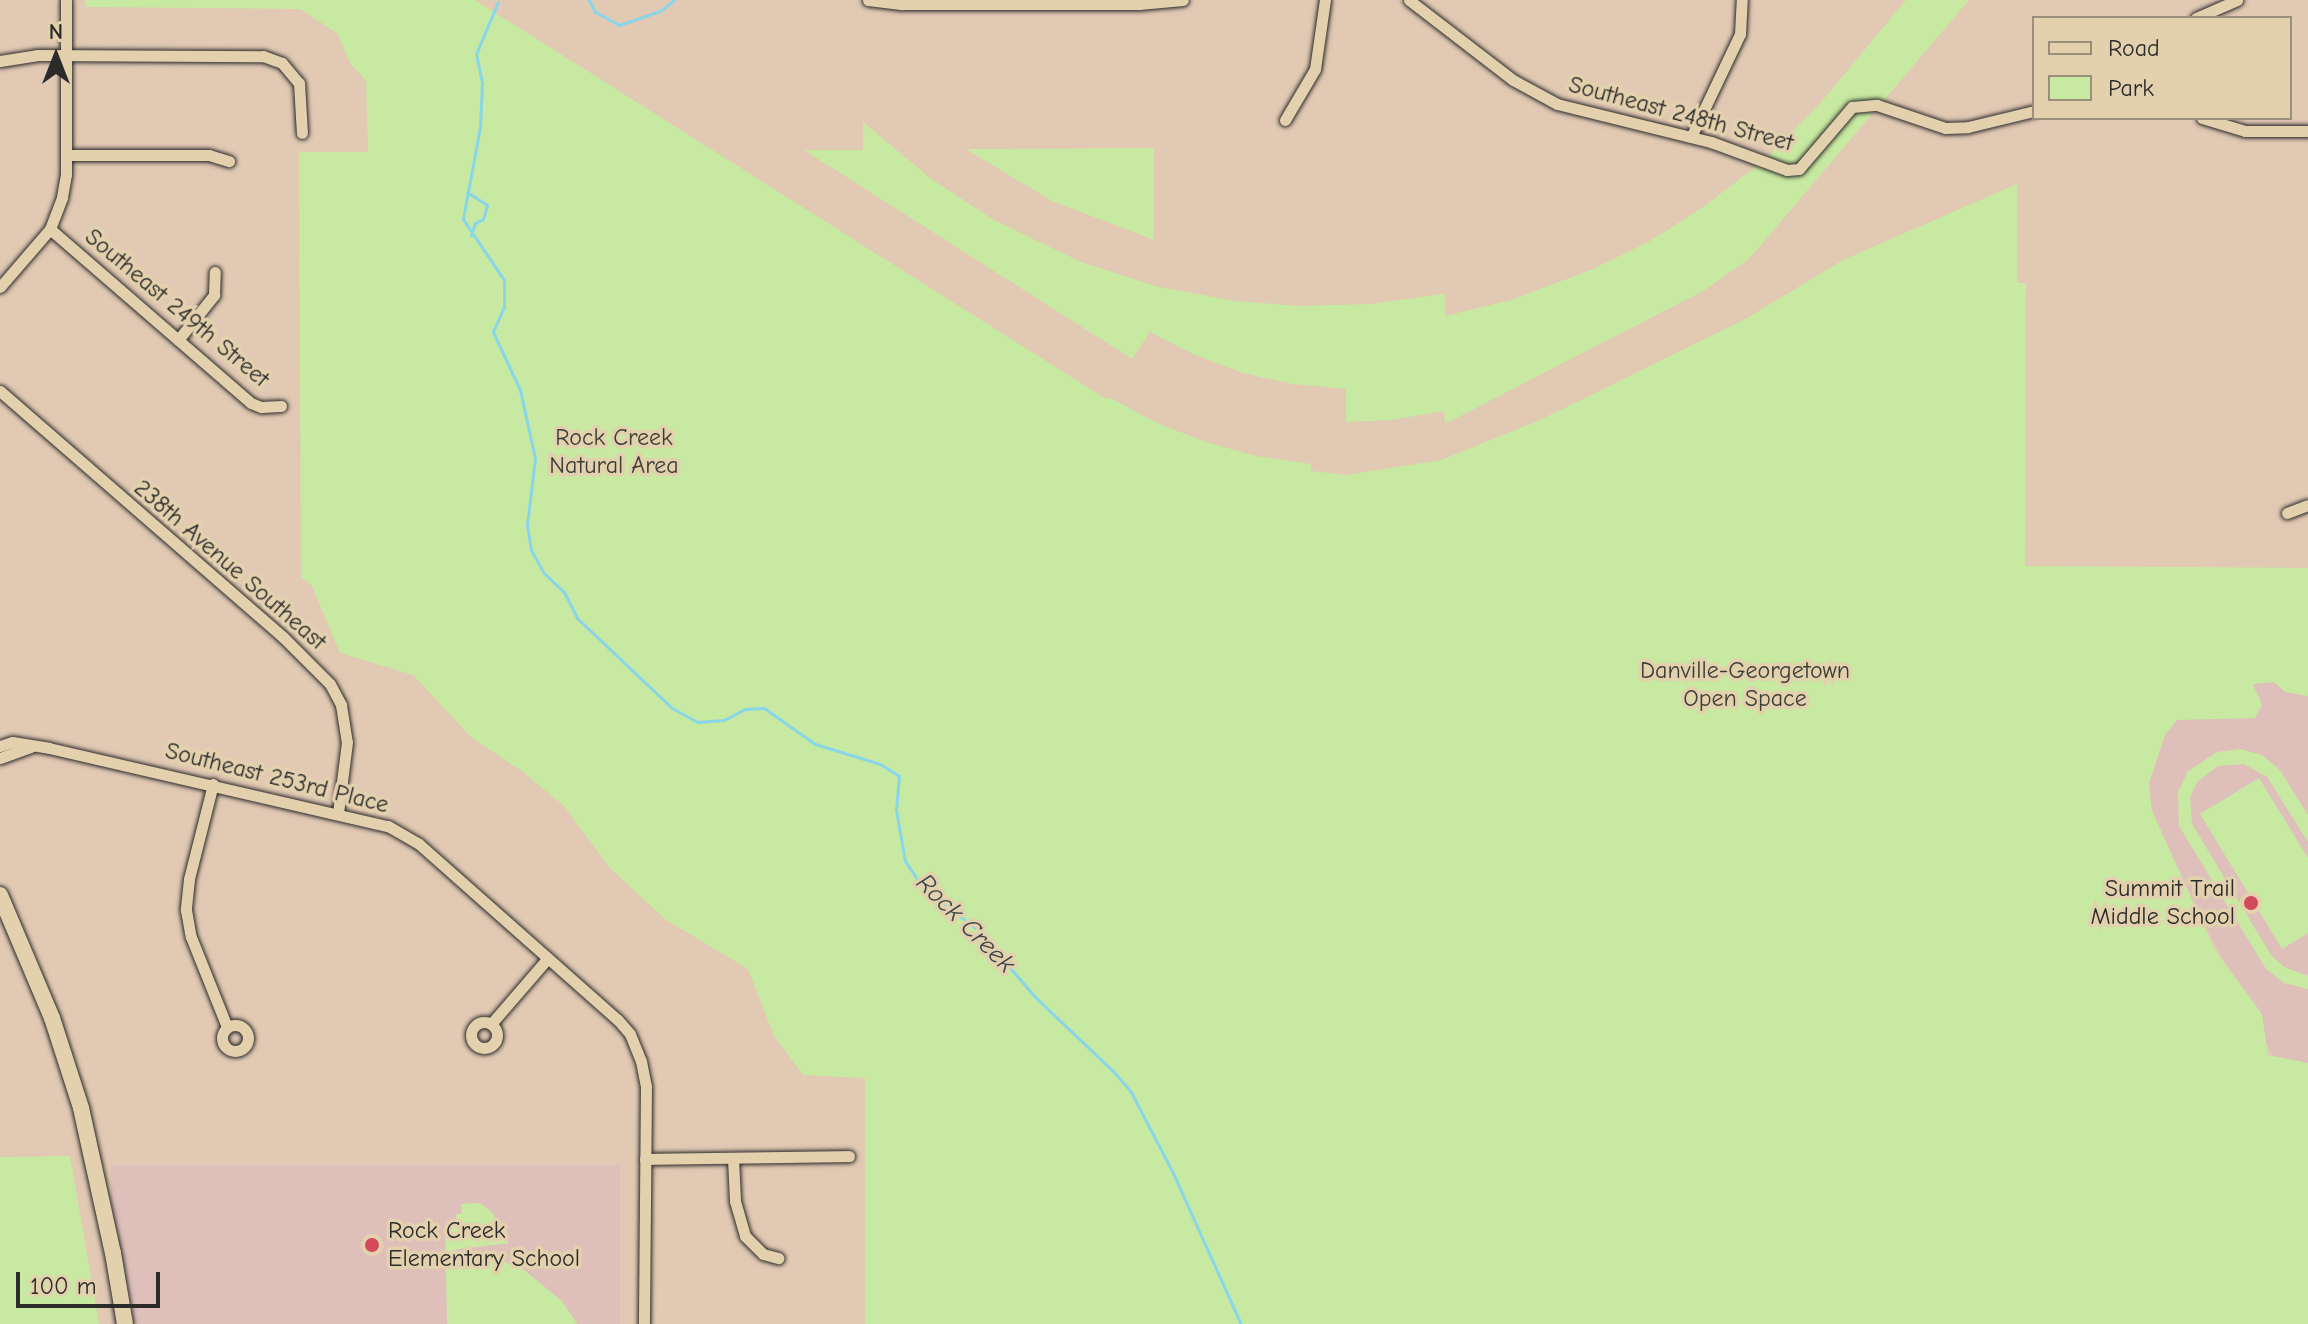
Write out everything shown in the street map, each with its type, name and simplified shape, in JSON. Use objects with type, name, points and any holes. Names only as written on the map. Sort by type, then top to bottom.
[{"type":"main road","points":[[0,895],[52,1018],[81,1108],[113,1253],[125,1324]]},
{"type":"street","points":[[0,287],[50,229],[62,197],[66,155],[66,0]]},
{"type":"street","points":[[868,0],[1139,4],[1183,0]]},
{"type":"street","points":[[1285,120],[1315,69],[1325,0]]},
{"type":"street","name":"Southeast 248th Street","points":[[1409,0],[1513,80],[1557,104],[1691,137],[1787,170],[1799,169],[1852,107],[1877,105],[1945,128],[1968,127],[2032,111]]},
{"type":"street","points":[[1691,137],[1740,34],[1742,0]]},
{"type":"street","points":[[2201,16],[2237,0]]},
{"type":"street","points":[[0,61],[66,54],[251,55],[278,60],[299,83],[302,133]]},
{"type":"street","points":[[2209,120],[2245,131],[2308,131]]},
{"type":"street","points":[[66,155],[209,155],[229,161]]},
{"type":"street","name":"Southeast 249th Street","points":[[50,229],[251,403],[261,407],[281,406]]},
{"type":"street","points":[[178,340],[214,295],[215,272]]},
{"type":"street","name":"238th Avenue Southeast","points":[[0,391],[283,637],[330,684],[341,705],[347,742],[338,813]]},
{"type":"street","points":[[2287,513],[2308,505]]},
{"type":"street","name":"Southeast 253rd Place","points":[[0,746],[12,742],[213,784],[338,813],[403,833],[548,958],[630,1034],[641,1061],[646,1086],[645,1159]]},
{"type":"street","points":[[0,758],[32,746]]},
{"type":"street","points":[[213,784],[189,879],[186,910],[191,937],[227,1027]]},
{"type":"street","points":[[491,1024],[548,958]]},
{"type":"street","points":[[644,1324],[645,1159],[849,1156]]},
{"type":"street","points":[[733,1158],[735,1201],[745,1236],[763,1254],[778,1258]]},
{"type":"shaded area","name":"Summit Trail Middle School","points":[[2079,682],[2308,682],[2308,1123]]},
{"type":"shaded area","name":"Rock Creek Elementary School","points":[[111,1165],[620,1165],[620,1324],[111,1324]]},
{"type":"green space","points":[[85,0],[475,0],[1106,399],[1109,397],[1157,423],[1206,442],[1256,456],[1311,464],[1311,471],[1347,475],[1441,460],[1538,421],[1745,319],[1843,260],[2017,184],[2017,283],[2026,283],[2025,566],[2308,568],[2308,696],[2285,692],[2274,682],[2253,684],[2262,705],[2255,718],[2177,720],[2165,735],[2149,783],[2152,811],[2215,950],[2262,1014],[2268,1055],[2308,1063],[2308,1324],[865,1324],[865,1078],[803,1075],[774,1036],[748,969],[666,920],[610,868],[564,806],[523,772],[472,738],[413,675],[340,653],[312,586],[301,577],[299,152],[368,152],[366,81],[350,63],[337,33],[300,9],[85,7]]},
{"type":"green space","points":[[1906,0],[1969,0],[1750,258],[1705,290],[1445,424],[1444,411],[1392,420],[1346,422],[1346,389],[1293,384],[1243,373],[1195,355],[1150,332],[1132,359],[804,150],[863,150],[863,122],[930,178],[994,220],[1081,262],[1155,286],[1234,301],[1301,306],[1369,304],[1445,294],[1445,316],[1511,300],[1593,269],[1650,241],[1703,207],[1762,162],[1817,107]]},
{"type":"green space","points":[[1154,148],[1154,240],[1052,201],[966,149]]},
{"type":"green space","points":[[2240,749],[2262,755],[2280,770],[2308,815],[2308,842],[2267,777],[2244,764],[2218,766],[2197,782],[2190,798],[2192,824],[2271,955],[2284,967],[2308,976],[2308,989],[2284,983],[2266,969],[2179,826],[2178,792],[2188,771],[2217,752]]},
{"type":"green space","points":[[2259,778],[2308,858],[2308,933],[2282,949],[2200,814]]},
{"type":"green space","points":[[70,1156],[99,1324],[0,1324],[0,1157]]},
{"type":"green space","points":[[480,1203],[494,1214],[495,1229],[507,1231],[508,1243],[452,1250],[491,1256],[524,1270],[562,1301],[577,1324],[447,1324],[445,1228],[457,1227],[456,1214],[462,1214],[461,1204]]},
{"type":"waterway","name":"Rock Creek","points":[[589,0],[595,12],[619,25],[660,11],[674,0]]},
{"type":"waterway","name":"Rock Creek","points":[[498,2],[476,54],[482,82],[480,127],[463,219],[504,280],[504,307],[493,332],[520,390],[535,458],[527,525],[531,550],[544,573],[564,592],[577,618],[672,708],[697,722],[724,720],[745,709],[764,708],[815,744],[880,764],[899,776],[896,810],[905,861],[924,889],[978,930],[1035,997],[1131,1092],[1173,1173],[1241,1324]]},
{"type":"waterway","name":"Rock Creek","points":[[467,192],[487,205],[483,219],[475,223],[471,235]]},
{"type":"place","name":"Summit Trail Middle School","points":[[2251,903]]},
{"type":"place","name":"Rock Creek Elementary School","points":[[372,1245]]},
{"type":"park label","name":"Rock Creek Natural Area","points":[[614,452]]},
{"type":"park label","name":"Danville-Georgetown Open Space","points":[[1745,685]]}]
